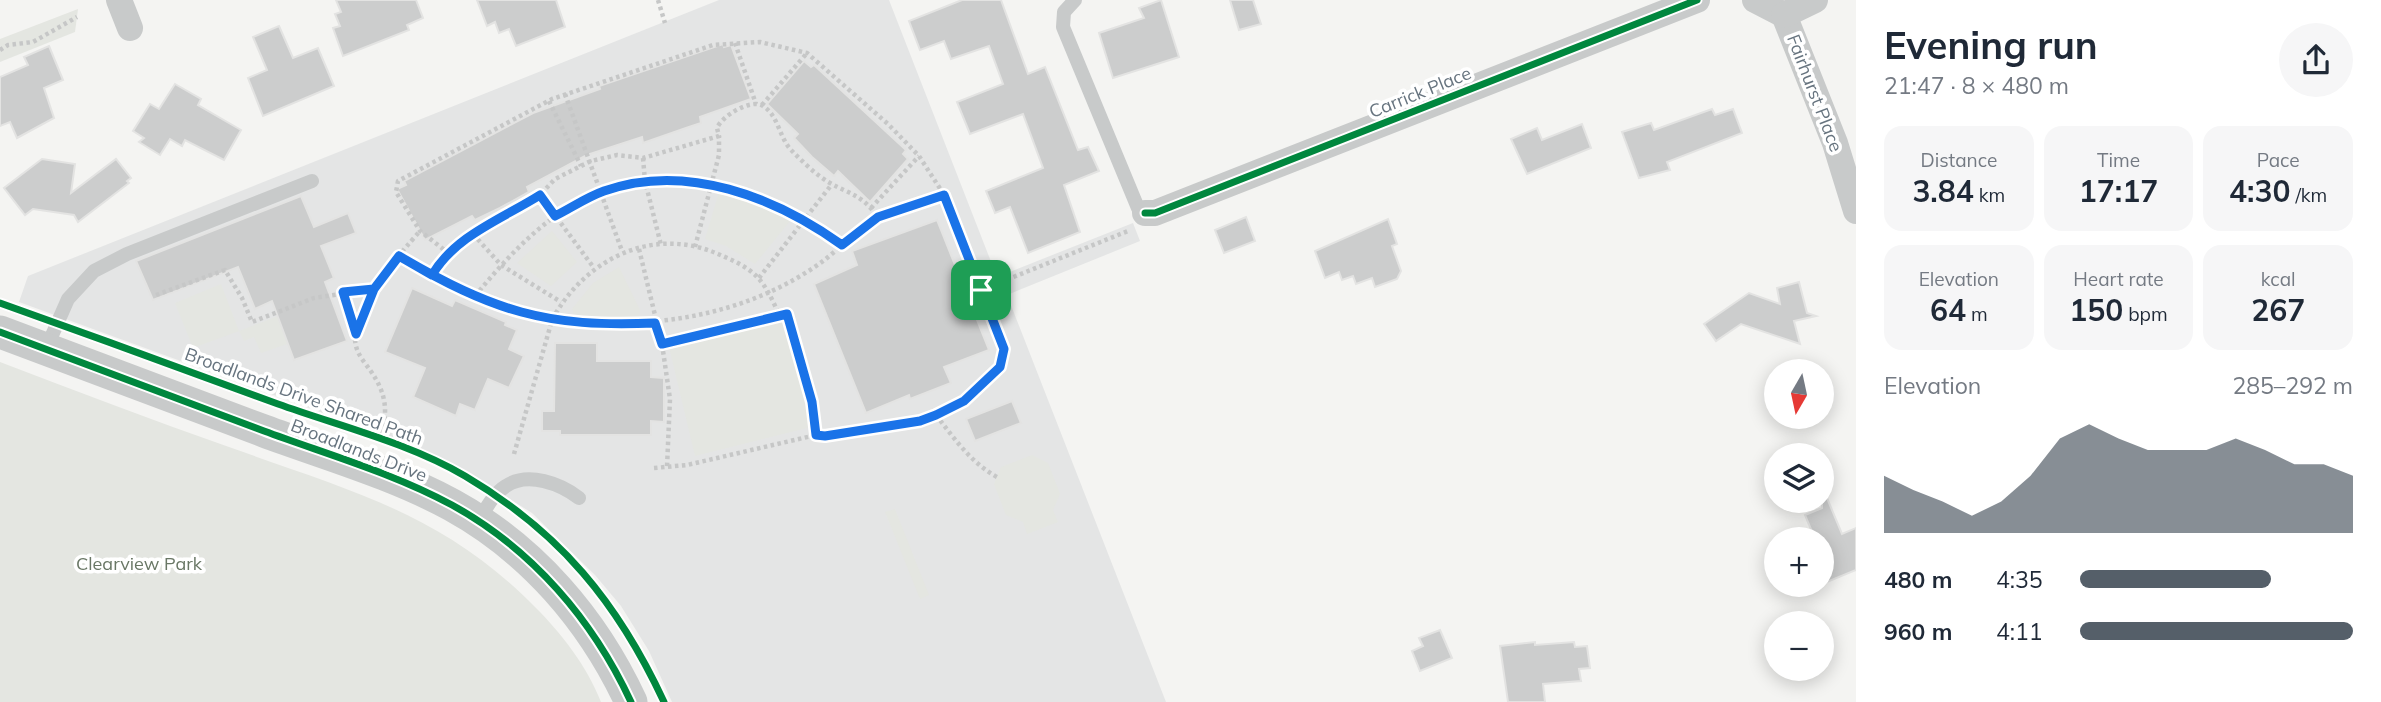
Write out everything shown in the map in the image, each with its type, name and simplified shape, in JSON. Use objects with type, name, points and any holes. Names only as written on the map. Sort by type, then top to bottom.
[{"type":"street","points":[[119,0],[130,27]]},
{"type":"street","name":"Carrick Place","points":[[1150,213],[1697,0]]},
{"type":"street","points":[[1755,0],[1784,15],[1815,0]]},
{"type":"street","name":"Fairhurst Place","points":[[1784,15],[1835,143],[1856,211]]},
{"type":"street","name":"Broadlands Drive","points":[[0,332],[408,485],[478,521],[537,568],[563,594],[605,652],[631,702]]},
{"type":"lane","points":[[1075,0],[1064,12],[1063,27],[1138,208],[1150,213]]},
{"type":"lane","points":[[46,349],[68,299],[94,271],[127,254],[312,181]]},
{"type":"lane","points":[[478,521],[495,496],[507,484],[518,481],[553,483],[579,499]]},
{"type":"path","points":[[658,0],[665,23]]},
{"type":"path","points":[[0,50],[8,45],[33,42],[77,17]]},
{"type":"path","points":[[447,251],[420,231],[396,192],[398,181],[565,94],[713,45],[760,42],[807,53],[888,124],[919,156],[944,195],[1004,349],[1000,367],[964,401],[920,421],[816,435],[654,468]]},
{"type":"path","points":[[735,43],[759,105],[775,118],[789,148],[832,184],[846,188],[878,217]]},
{"type":"path","points":[[695,247],[719,155],[719,123],[726,115],[759,105],[807,53]]},
{"type":"path","points":[[565,94],[622,252]]},
{"type":"path","points":[[549,101],[581,166]]},
{"type":"path","points":[[432,275],[447,251],[540,195],[555,179],[591,161],[617,155],[643,158],[719,136]]},
{"type":"path","points":[[871,208],[919,156]]},
{"type":"path","points":[[643,158],[645,181],[661,244]]},
{"type":"path","points":[[475,296],[501,265],[555,216],[602,192],[645,181],[674,181],[711,186],[756,196],[806,219],[842,245]]},
{"type":"path","points":[[759,278],[832,184]]},
{"type":"path","points":[[540,195],[594,268]]},
{"type":"path","points":[[399,256],[432,275],[510,311],[552,320],[608,325],[655,323],[693,318],[768,292],[819,265],[878,217],[944,195]]},
{"type":"path","points":[[981,290],[1133,229],[1150,213]]},
{"type":"path","points":[[356,334],[374,289],[420,231]]},
{"type":"path","points":[[473,234],[501,265],[562,302]]},
{"type":"path","points":[[514,454],[552,320],[562,302],[594,268],[622,252],[661,244],[695,247],[731,260],[759,278],[780,316]]},
{"type":"path","points":[[639,248],[662,344],[670,399],[667,467]]},
{"type":"path","points":[[156,295],[225,270],[242,298],[252,322],[314,298],[374,289]]},
{"type":"path","points":[[343,292],[360,355],[383,394],[387,415],[379,440]]},
{"type":"path","points":[[662,344],[787,314],[803,366],[816,435]]},
{"type":"path","points":[[936,415],[972,459],[997,477]]},
{"type":"shaded area","points":[[719,0],[889,0],[997,277],[1133,223],[1140,241],[1007,295],[1166,702],[672,702],[649,651],[621,606],[595,575],[532,513],[470,474],[370,430],[19,302],[28,276]]},
{"type":"green space","points":[[78,9],[75,32],[0,62],[0,39]]},
{"type":"green space","points":[[719,192],[759,203],[791,220],[755,264],[726,246],[705,239]]},
{"type":"green space","points":[[552,231],[577,262],[551,286],[517,263]]},
{"type":"green space","points":[[619,267],[640,310],[639,319],[574,315],[572,309],[593,283]]},
{"type":"green space","points":[[221,284],[239,331],[193,348],[175,303]]},
{"type":"green space","points":[[278,316],[287,344],[261,353],[254,337],[244,341],[239,331]]},
{"type":"green space","points":[[785,320],[811,427],[695,456],[669,347]]},
{"type":"green space","name":"Clearview Park","points":[[0,362],[354,492],[429,526],[465,548],[535,607],[573,651],[601,702],[0,702]]},
{"type":"green space","points":[[1032,455],[1048,463],[1060,494],[1053,510],[1058,522],[1027,534],[1023,522],[1006,515],[994,484],[1001,467]]},
{"type":"green space","points":[[895,509],[929,595],[920,599],[885,512]]},
{"type":"building","points":[[336,0],[416,0],[423,18],[407,25],[409,30],[343,56],[333,28],[340,26],[335,14],[341,12]]},
{"type":"building","points":[[477,0],[556,0],[565,27],[516,46],[509,29],[499,33],[495,22],[487,26]]},
{"type":"building","points":[[962,0],[1001,0],[1028,74],[1045,67],[1078,150],[1088,147],[1099,171],[1064,185],[1080,232],[1028,253],[1010,207],[995,213],[986,191],[1043,168],[1023,114],[970,134],[957,102],[1003,84],[989,46],[951,59],[944,41],[920,50],[909,21]]},
{"type":"building","points":[[1161,0],[1179,57],[1113,78],[1099,33],[1144,18],[1139,8]]},
{"type":"building","points":[[1230,0],[1253,0],[1261,24],[1239,30]]},
{"type":"building","points":[[279,26],[293,58],[318,48],[334,86],[263,116],[248,78],[267,70],[253,37]]},
{"type":"building","points":[[723,44],[724,47],[731,45],[751,99],[700,117],[701,123],[643,143],[642,137],[587,155],[527,187],[529,192],[500,208],[475,220],[472,216],[425,240],[397,189],[406,185],[404,181],[533,113],[600,89],[599,86]]},
{"type":"building","points":[[49,46],[63,80],[44,88],[54,118],[17,138],[10,122],[0,126],[0,77],[28,65],[24,57]]},
{"type":"building","points":[[804,61],[811,67],[814,65],[906,150],[903,154],[908,159],[870,202],[838,171],[834,176],[812,157],[794,138],[798,134],[767,104]]},
{"type":"building","points":[[175,84],[201,99],[198,105],[241,130],[224,160],[185,140],[182,146],[170,139],[160,155],[139,142],[144,138],[133,131],[150,104],[159,109]]},
{"type":"building","points":[[1712,109],[1715,115],[1733,109],[1742,133],[1667,162],[1670,170],[1639,178],[1622,132],[1651,123],[1654,130]]},
{"type":"building","points":[[1582,124],[1591,148],[1527,174],[1511,139],[1537,128],[1542,140]]},
{"type":"building","points":[[42,159],[75,164],[71,193],[116,159],[131,178],[127,181],[129,183],[78,222],[74,215],[33,209],[25,215],[4,188]]},
{"type":"building","points":[[301,196],[314,227],[348,213],[356,233],[321,246],[334,278],[325,282],[347,341],[294,360],[272,301],[255,309],[238,267],[153,300],[136,261]]},
{"type":"building","points":[[1246,217],[1255,241],[1224,253],[1215,230]]},
{"type":"building","points":[[1388,219],[1397,244],[1392,246],[1401,271],[1397,279],[1375,287],[1372,278],[1356,284],[1353,276],[1342,280],[1339,272],[1325,278],[1315,251]]},
{"type":"building","points":[[937,220],[989,350],[944,367],[951,383],[910,399],[909,395],[866,413],[814,284],[857,265],[852,251]]},
{"type":"building","points":[[1799,282],[1807,313],[1816,316],[1794,321],[1800,344],[1741,324],[1716,341],[1704,324],[1749,293],[1780,304],[1777,288]]},
{"type":"building","points":[[412,288],[452,306],[455,300],[506,322],[505,325],[517,330],[509,349],[524,356],[509,388],[488,379],[475,410],[460,404],[456,416],[413,397],[425,368],[385,352]]},
{"type":"building","points":[[555,343],[597,343],[597,361],[651,361],[651,377],[664,378],[664,422],[651,421],[651,435],[560,435],[560,431],[542,431],[542,411],[554,411]]},
{"type":"building","points":[[1012,401],[1021,423],[975,441],[966,419]]},
{"type":"building","points":[[1833,513],[1842,534],[1856,528],[1856,570],[1834,579],[1834,527],[1810,527],[1805,515]]},
{"type":"building","points":[[1440,630],[1452,658],[1420,671],[1412,651],[1423,646],[1419,638]]},
{"type":"building","points":[[1535,642],[1535,645],[1574,642],[1575,647],[1587,646],[1590,668],[1579,669],[1581,681],[1543,684],[1545,702],[1508,702],[1500,646]]},
{"type":"cycle path","points":[[1145,213],[1155,213],[1697,0]]},
{"type":"cycle path","name":"Broadlands Drive Shared Path","points":[[0,303],[397,445],[465,476],[530,521],[583,573],[627,633],[664,702]]},
{"type":"cycle path","points":[[0,332],[383,474],[452,505],[508,543],[557,589],[598,643],[631,702]]},
{"type":"route","points":[[981,290],[950,204],[944,195],[878,217],[842,245],[806,219],[756,196],[711,186],[674,181],[645,181],[602,192],[555,216],[540,195],[447,251],[432,275],[399,256],[374,289],[356,334],[343,292],[374,289],[399,256],[432,275],[475,296],[528,316],[608,325],[655,323],[662,344],[787,314],[812,402],[816,435],[825,436],[920,421],[964,401],[980,383],[1000,367],[1004,357],[1004,349],[981,290]]}]
